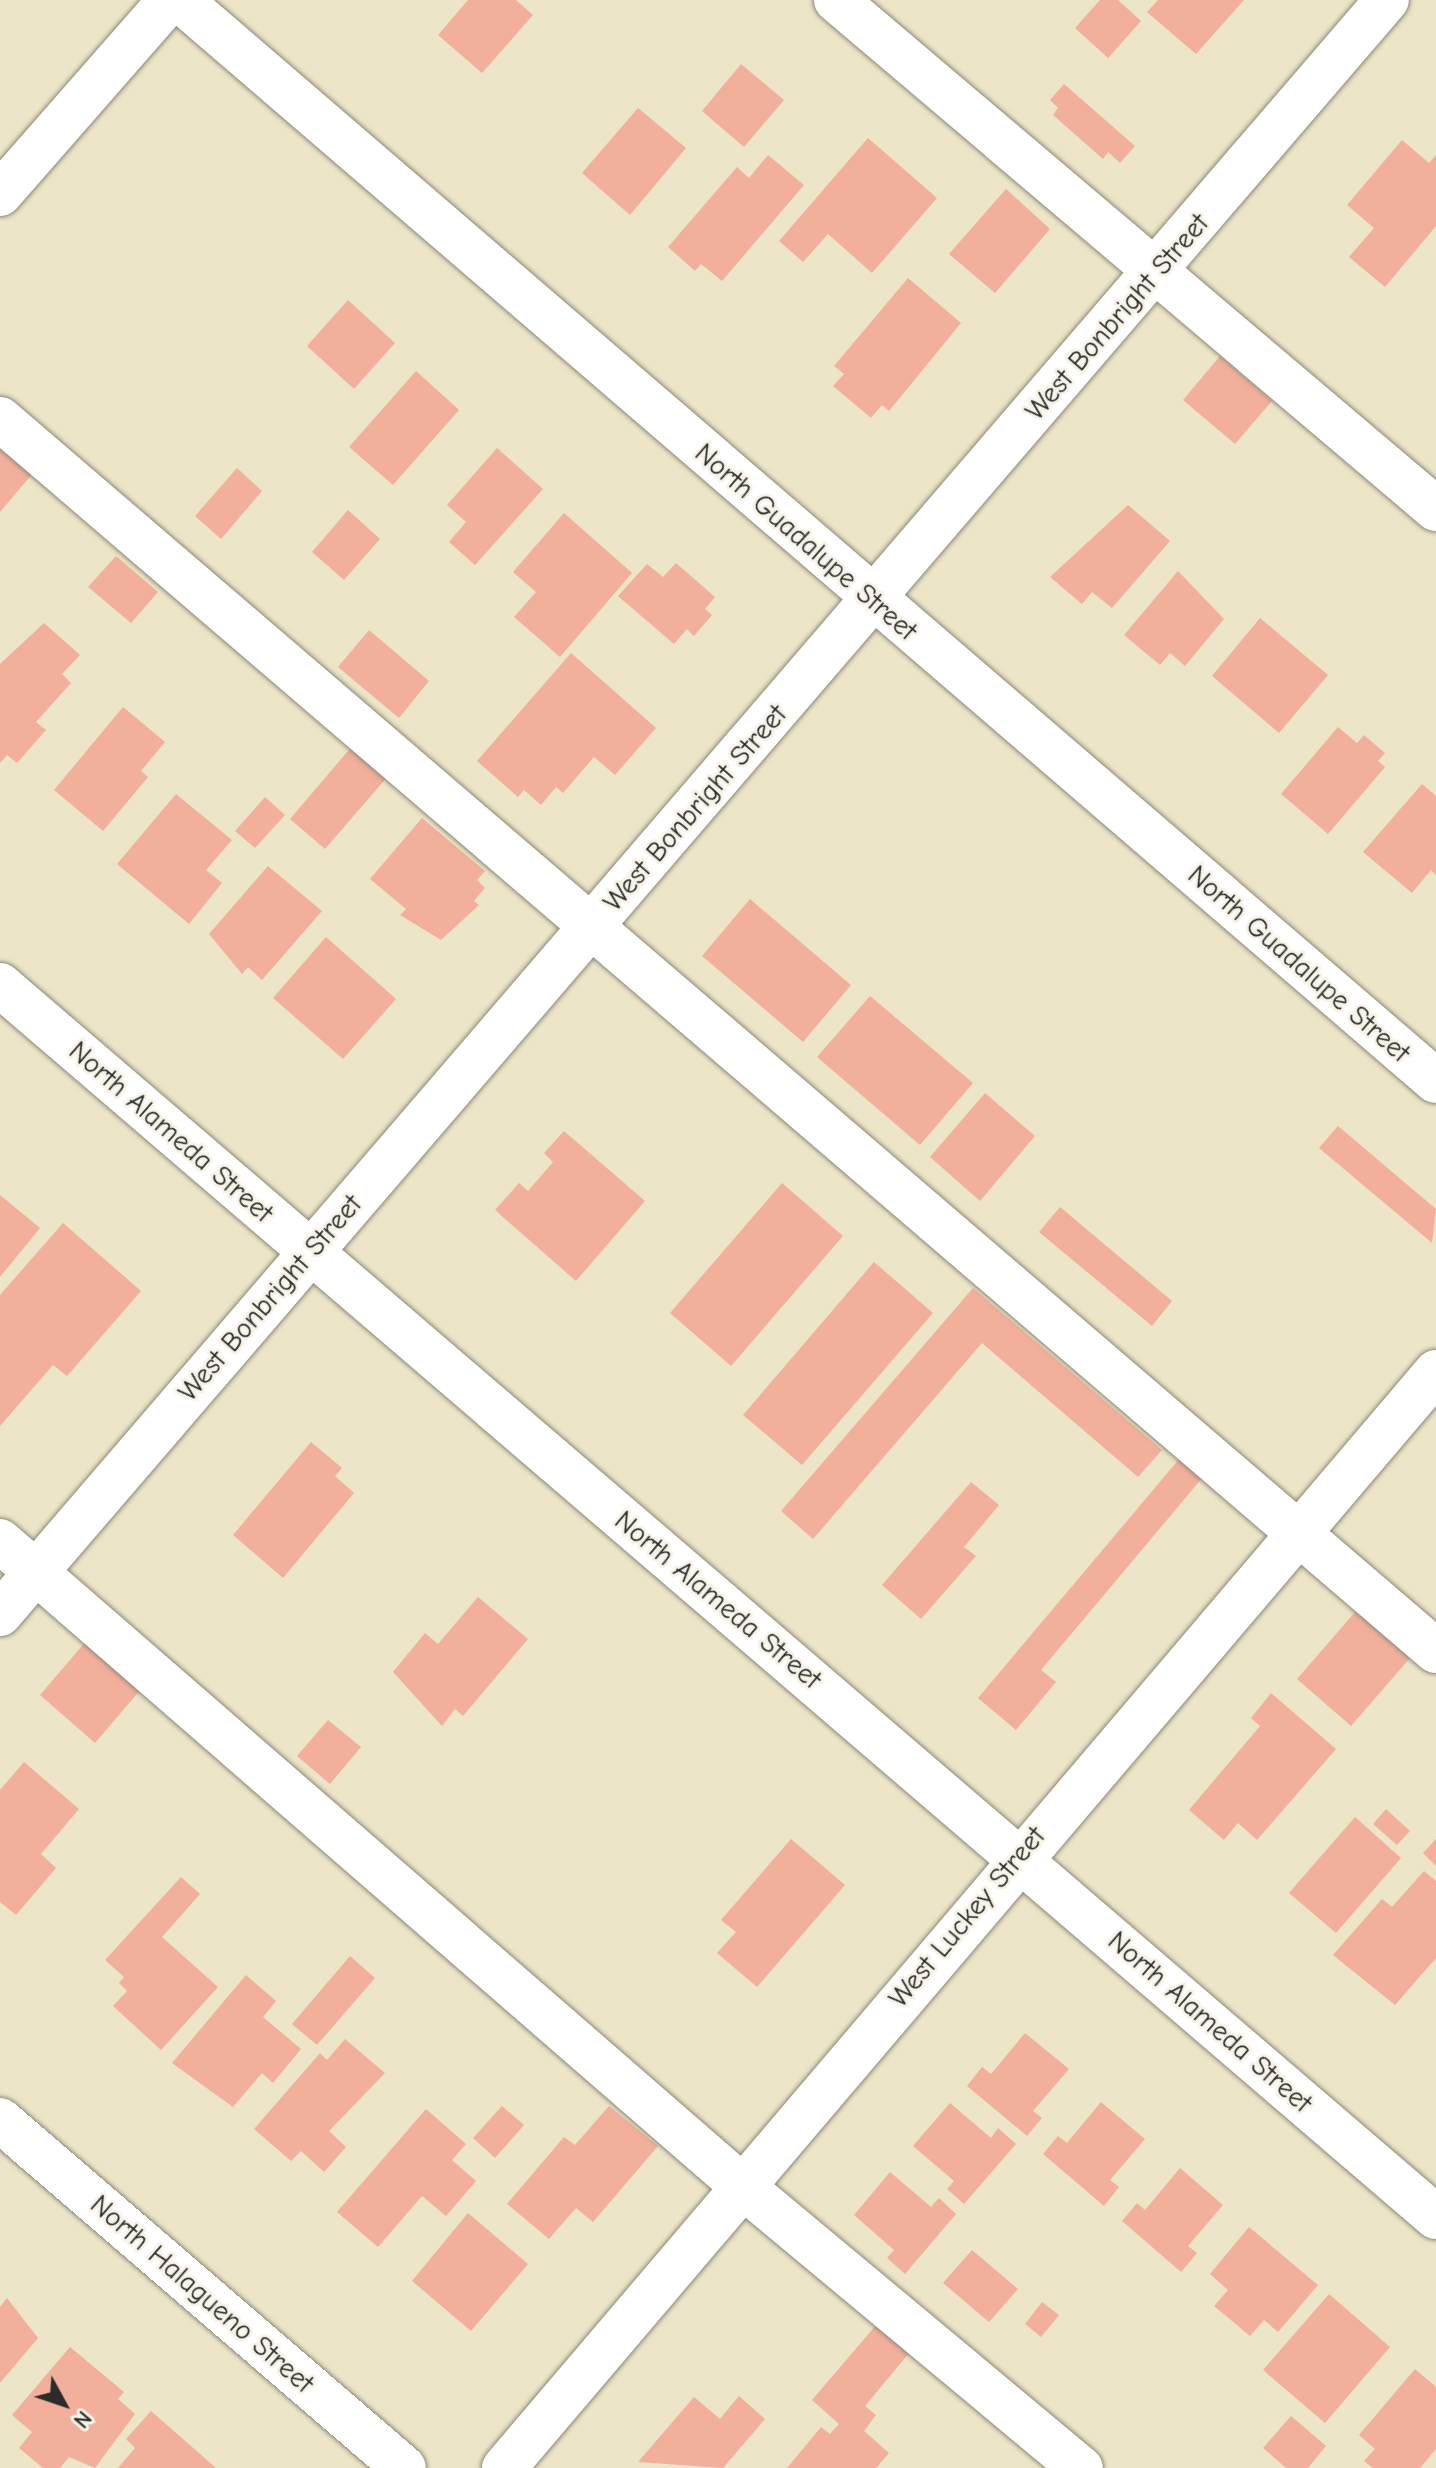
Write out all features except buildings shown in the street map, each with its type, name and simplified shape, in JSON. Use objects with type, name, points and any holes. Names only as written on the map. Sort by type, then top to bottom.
[{"type":"street","points":[[0,194],[170,0]]},
{"type":"street","name":"North Guadalupe Street","points":[[180,0],[874,601],[1436,1081]]},
{"type":"street","points":[[836,0],[1436,509]]},
{"type":"street","name":"West Bonbright Street","points":[[0,1614],[309,1251],[595,926],[1387,0]]},
{"type":"street","points":[[0,419],[595,926],[1436,1651]]},
{"type":"street","name":"North Alameda Street","points":[[0,985],[1436,2217]]},
{"type":"street","name":"West Luckey Street","points":[[504,2468],[1018,1856],[1436,1372]]},
{"type":"street","points":[[0,1541],[742,2186],[1081,2468]]},
{"type":"street","name":"North Halagueno Street","points":[[0,2120],[404,2468]]}]
